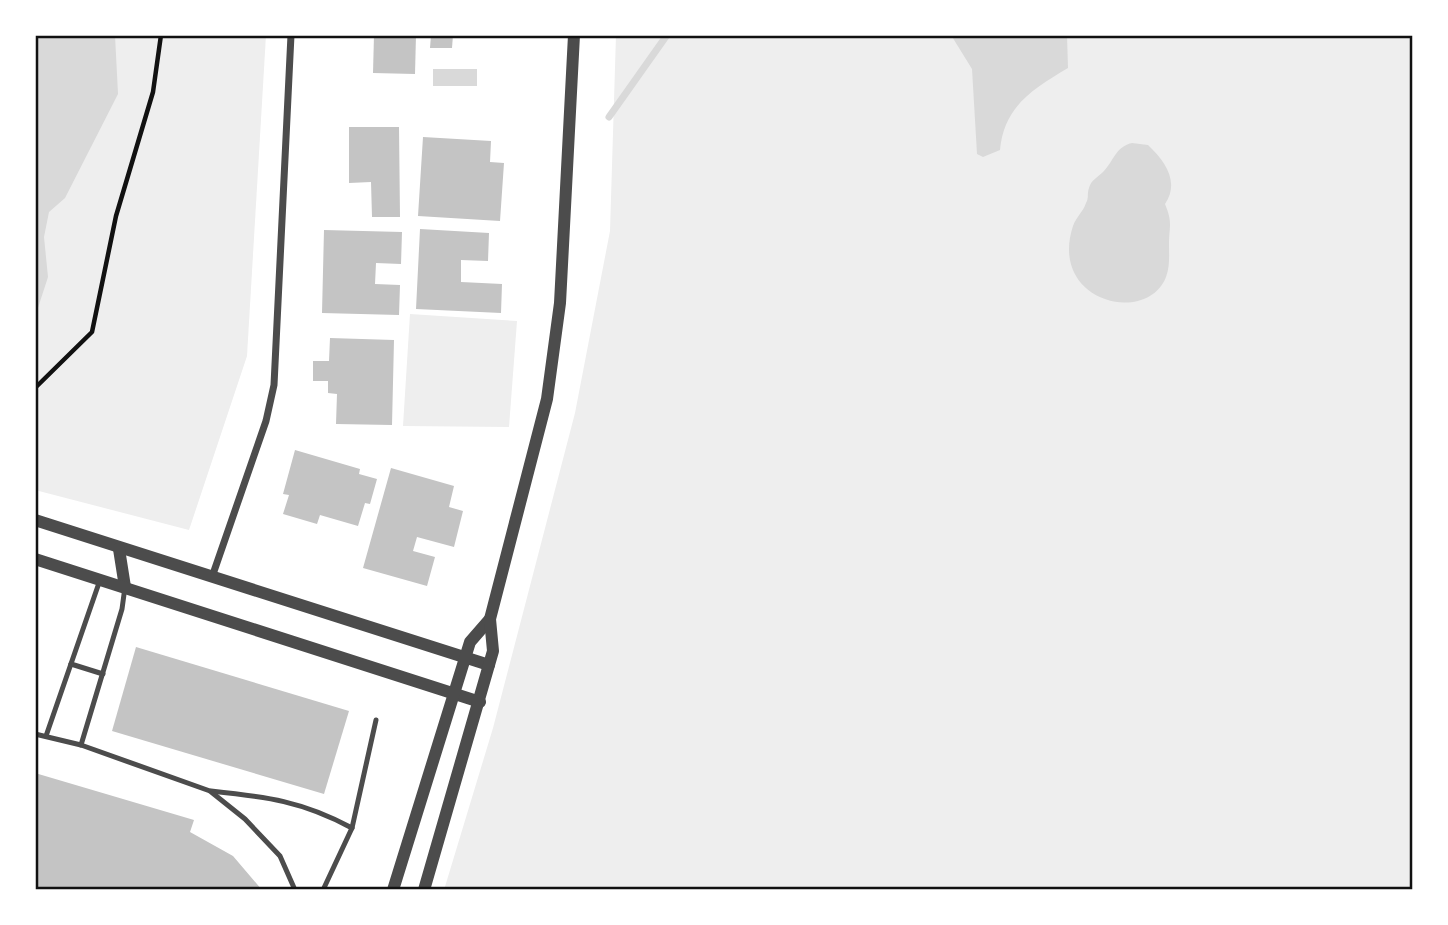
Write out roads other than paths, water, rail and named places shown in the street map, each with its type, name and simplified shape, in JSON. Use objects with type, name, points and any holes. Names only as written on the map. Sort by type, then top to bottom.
[{"type":"street","points":[[212,578],[266,421],[274,384],[291,35]]},
{"type":"street","points":[[424,890],[493,651],[490,619],[547,399],[560,303],[574,35]]},
{"type":"street","points":[[35,520],[489,665]]},
{"type":"street","points":[[119,549],[125,587]]},
{"type":"street","points":[[35,559],[480,702]]},
{"type":"street","points":[[393,890],[470,642],[490,619]]},
{"type":"lane","points":[[46,736],[100,580]]},
{"type":"lane","points":[[81,745],[103,674],[125,587]]},
{"type":"lane","points":[[71,664],[103,674]]},
{"type":"lane","points":[[323,890],[352,828],[376,720]]},
{"type":"lane","points":[[35,734],[81,745],[210,791],[283,799],[326,814],[352,828]]},
{"type":"lane","points":[[210,791],[245,819],[280,856],[295,890]]},
{"type":"waterway","points":[[609,117],[667,35]]}]
